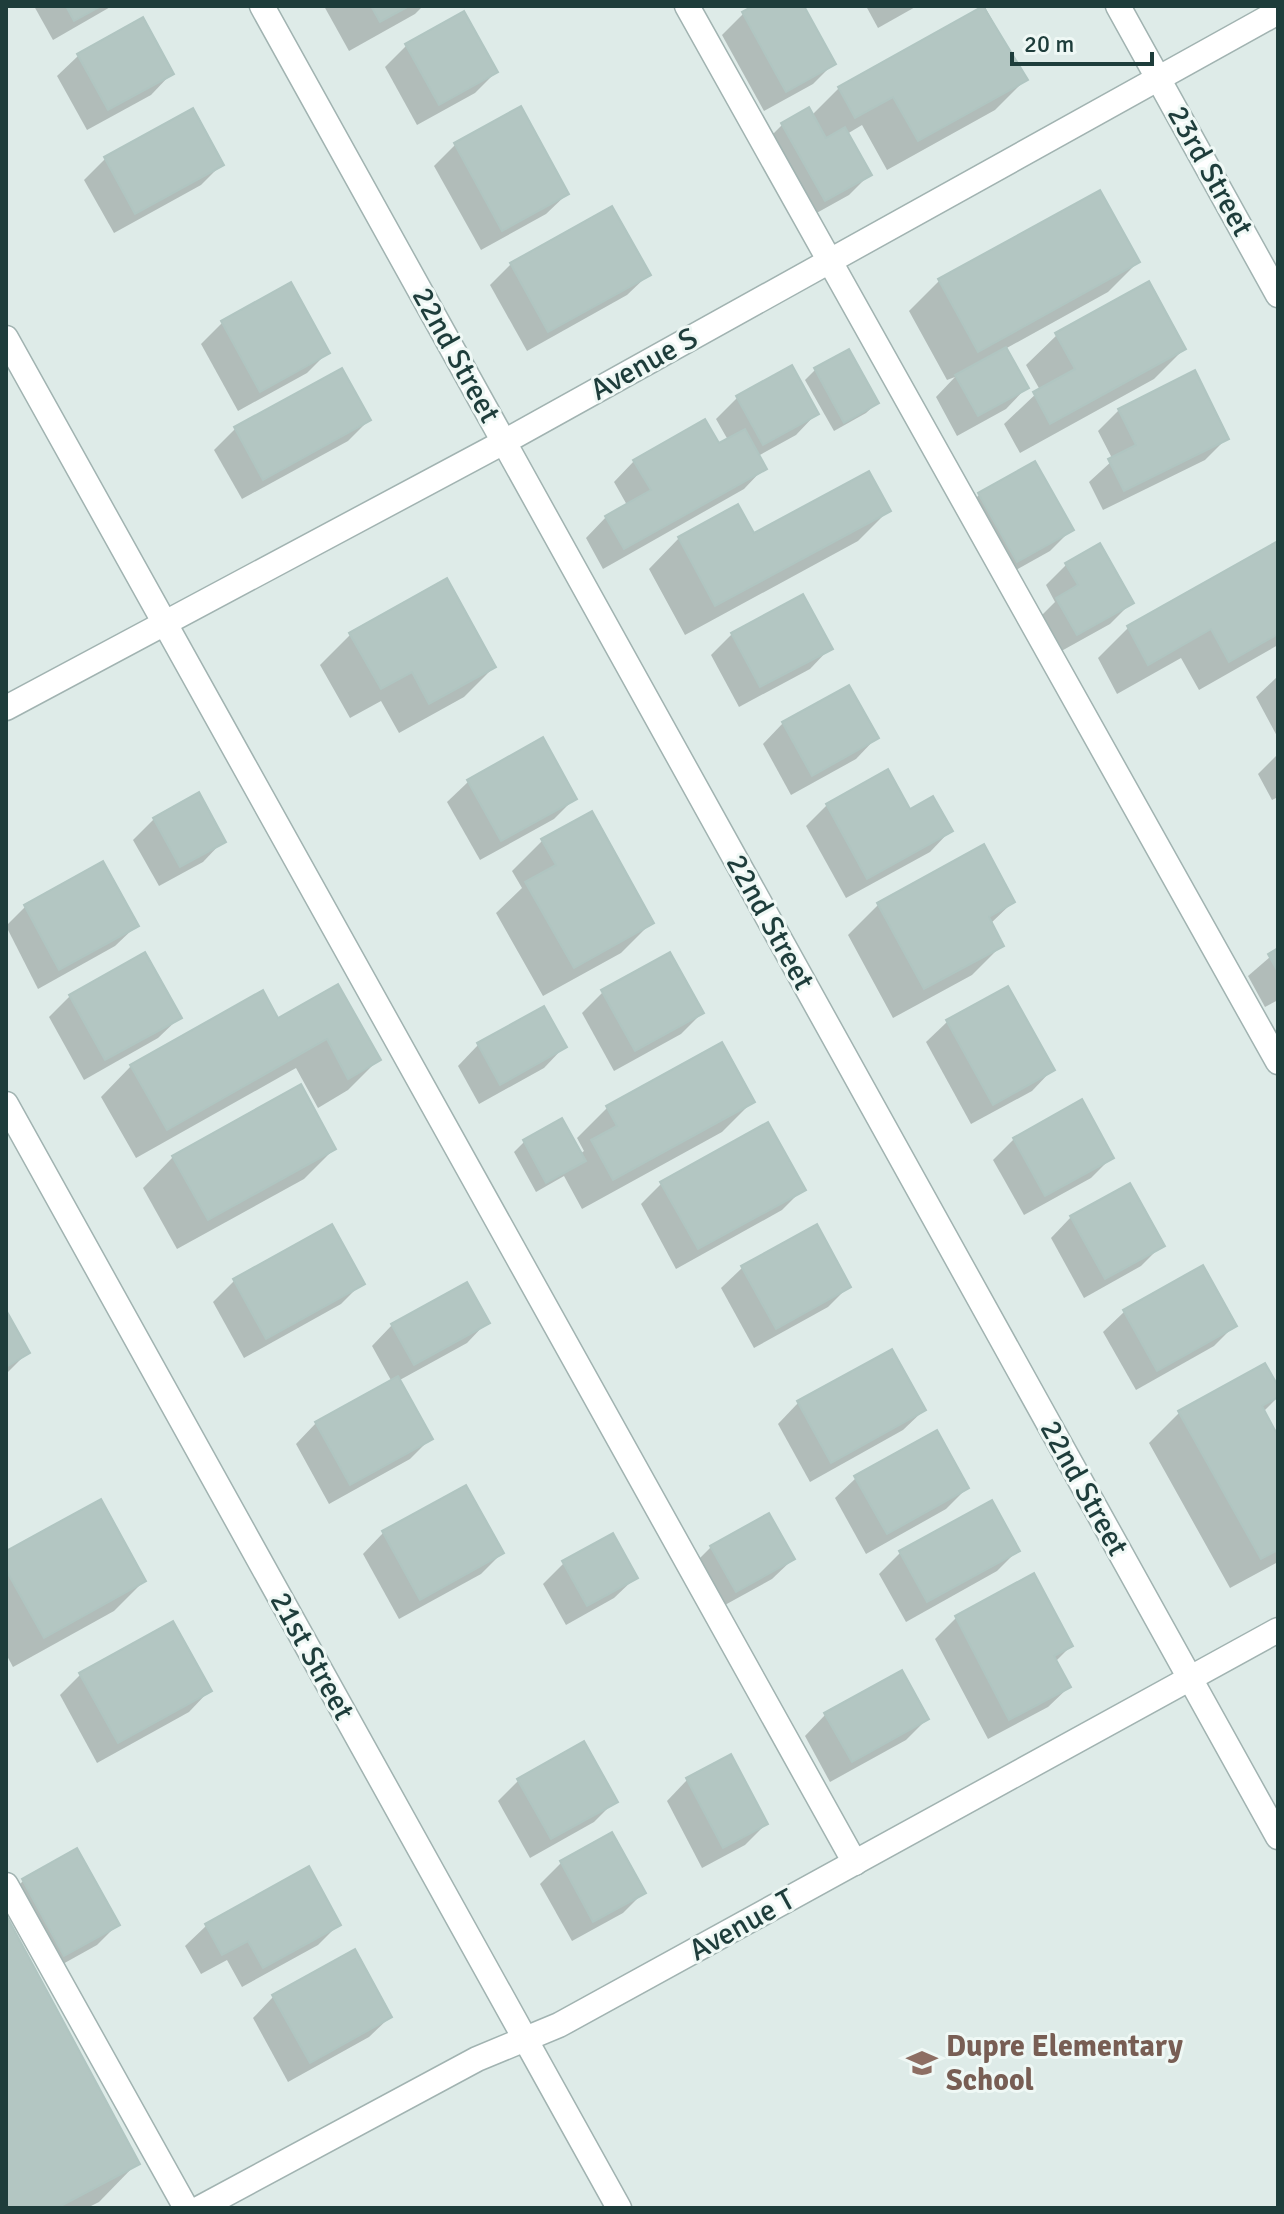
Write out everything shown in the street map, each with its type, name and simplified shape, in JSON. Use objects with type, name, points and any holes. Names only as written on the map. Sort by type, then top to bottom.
[{"type":"street","name":"22nd Street","points":[[262,6],[1278,1837]]},
{"type":"street","points":[[687,6],[1278,1062]]},
{"type":"street","name":"23rd Street","points":[[1118,6],[1278,295]]},
{"type":"street","name":"Avenue S","points":[[6,708],[504,442],[1278,12]]},
{"type":"street","points":[[6,338],[855,1863]]},
{"type":"street","name":"21st Street","points":[[6,1105],[619,2208]]},
{"type":"street","name":"Avenue T","points":[[200,2208],[477,2059],[559,2025],[1278,1630]]},
{"type":"street","points":[[6,1885],[186,2208]]},
{"type":"building","points":[[66,6],[101,6],[74,21]]},
{"type":"building","points":[[371,6],[409,6],[380,22]]},
{"type":"building","points":[[753,6],[804,6],[836,64],[786,92],[742,12]]},
{"type":"building","points":[[983,6],[1028,80],[918,141],[893,97],[855,118],[838,87]]},
{"type":"building","points":[[464,11],[498,72],[439,105],[405,44]]},
{"type":"building","points":[[143,17],[174,74],[108,110],[77,54]]},
{"type":"building","points":[[521,106],[569,194],[502,231],[454,143]]},
{"type":"building","points":[[809,107],[826,138],[845,127],[872,175],[825,201],[781,123]]},
{"type":"building","points":[[193,108],[224,165],[135,214],[104,157]]},
{"type":"building","points":[[1100,190],[1140,262],[978,352],[938,279]]},
{"type":"building","points":[[612,206],[651,275],[548,332],[510,263]]},
{"type":"building","points":[[1149,281],[1186,349],[1050,424],[1033,392],[1075,369],[1055,333]]},
{"type":"building","points":[[291,282],[330,353],[260,392],[221,321]]},
{"type":"building","points":[[1006,347],[1029,388],[978,416],[955,375]]},
{"type":"building","points":[[849,349],[879,403],[844,423],[814,368]]},
{"type":"building","points":[[792,365],[819,414],[763,445],[736,396]]},
{"type":"building","points":[[342,368],[371,420],[263,480],[234,427]]},
{"type":"building","points":[[1195,370],[1229,439],[1124,491],[1108,459],[1136,445],[1118,409]]},
{"type":"building","points":[[705,419],[719,443],[745,429],[767,469],[624,549],[605,516],[651,490],[633,460]]},
{"type":"building","points":[[1035,461],[1074,530],[1017,562],[978,493]]},
{"type":"building","points":[[869,471],[891,511],[715,606],[678,537],[738,504],[754,533]]},
{"type":"building","points":[[1278,541],[1278,634],[1229,662],[1211,629],[1148,665],[1127,626]]},
{"type":"building","points":[[1100,543],[1134,603],[1077,635],[1056,598],[1078,585],[1065,563]]},
{"type":"building","points":[[447,578],[496,667],[429,704],[412,672],[381,689],[349,633]]},
{"type":"building","points":[[803,594],[833,649],[760,687],[731,633]]},
{"type":"building","points":[[849,685],[879,738],[812,776],[782,722]]},
{"type":"building","points":[[543,737],[577,799],[501,841],[467,780]]},
{"type":"building","points":[[888,769],[910,809],[933,796],[953,831],[867,879],[826,804]]},
{"type":"building","points":[[199,792],[226,842],[180,867],[153,818]]},
{"type":"building","points":[[592,811],[654,923],[574,968],[525,882],[556,865],[541,839]]},
{"type":"building","points":[[984,844],[1015,902],[989,917],[1004,946],[924,989],[877,903]]},
{"type":"building","points":[[103,861],[139,926],[59,970],[24,905]]},
{"type":"building","points":[[1278,948],[1278,972],[1268,954]]},
{"type":"building","points":[[145,952],[182,1018],[105,1060],[69,995]]},
{"type":"building","points":[[670,952],[704,1013],[635,1051],[601,990]]},
{"type":"building","points":[[338,984],[381,1060],[348,1079],[327,1039],[167,1130],[130,1065],[263,990],[278,1018]]},
{"type":"building","points":[[1008,986],[1055,1070],[993,1105],[946,1020]]},
{"type":"building","points":[[544,1006],[567,1047],[500,1085],[477,1043]]},
{"type":"building","points":[[722,1042],[755,1102],[613,1180],[591,1140],[617,1126],[606,1106]]},
{"type":"building","points":[[301,1084],[336,1149],[208,1220],[172,1156]]},
{"type":"building","points":[[1082,1099],[1114,1158],[1045,1196],[1013,1138]]},
{"type":"building","points":[[562,1118],[586,1161],[546,1183],[523,1140]]},
{"type":"building","points":[[768,1122],[806,1190],[698,1249],[660,1182]]},
{"type":"building","points":[[1130,1183],[1165,1246],[1105,1279],[1070,1216]]},
{"type":"building","points":[[332,1224],[365,1284],[266,1339],[233,1279]]},
{"type":"building","points":[[817,1224],[851,1287],[776,1329],[741,1266]]},
{"type":"building","points":[[1203,1265],[1237,1326],[1157,1371],[1123,1310]]},
{"type":"building","points":[[467,1282],[490,1323],[414,1365],[391,1324]]},
{"type":"building","points":[[6,1310],[30,1353],[6,1367]]},
{"type":"building","points":[[892,1349],[926,1410],[831,1463],[797,1401]]},
{"type":"building","points":[[1265,1363],[1278,1386],[1278,1397],[1262,1406],[1278,1436],[1278,1550],[1261,1559],[1178,1411]]},
{"type":"building","points":[[398,1376],[433,1439],[350,1485],[315,1422]]},
{"type":"building","points":[[937,1430],[969,1488],[887,1534],[854,1476]]},
{"type":"building","points":[[466,1485],[504,1553],[420,1600],[382,1531]]},
{"type":"building","points":[[101,1499],[146,1581],[44,1638],[6,1570],[6,1551]]},
{"type":"building","points":[[992,1500],[1020,1551],[927,1602],[899,1551]]},
{"type":"building","points":[[769,1513],[795,1559],[736,1592],[710,1546]]},
{"type":"building","points":[[613,1533],[638,1578],[587,1606],[562,1561]]},
{"type":"building","points":[[1034,1573],[1073,1646],[1054,1656],[1071,1687],[1009,1720],[955,1616]]},
{"type":"building","points":[[173,1621],[212,1691],[118,1743],[79,1673]]},
{"type":"building","points":[[902,1670],[929,1719],[852,1762],[824,1713]]},
{"type":"building","points":[[584,1741],[618,1802],[551,1839],[517,1779]]},
{"type":"building","points":[[731,1754],[768,1824],[723,1848],[686,1778]]},
{"type":"building","points":[[612,1832],[646,1893],[593,1922],[560,1861]]},
{"type":"building","points":[[77,1848],[120,1925],[64,1956],[22,1879]]},
{"type":"building","points":[[309,1866],[341,1925],[263,1968],[248,1941],[222,1955],[205,1924]]},
{"type":"building","points":[[6,1915],[140,2164],[57,2208],[6,2208]]},
{"type":"building","points":[[355,1949],[392,2017],[310,2063],[272,1995]]},
{"type":"place","name":"Dupre Elementary School","points":[[922,2063]]}]
